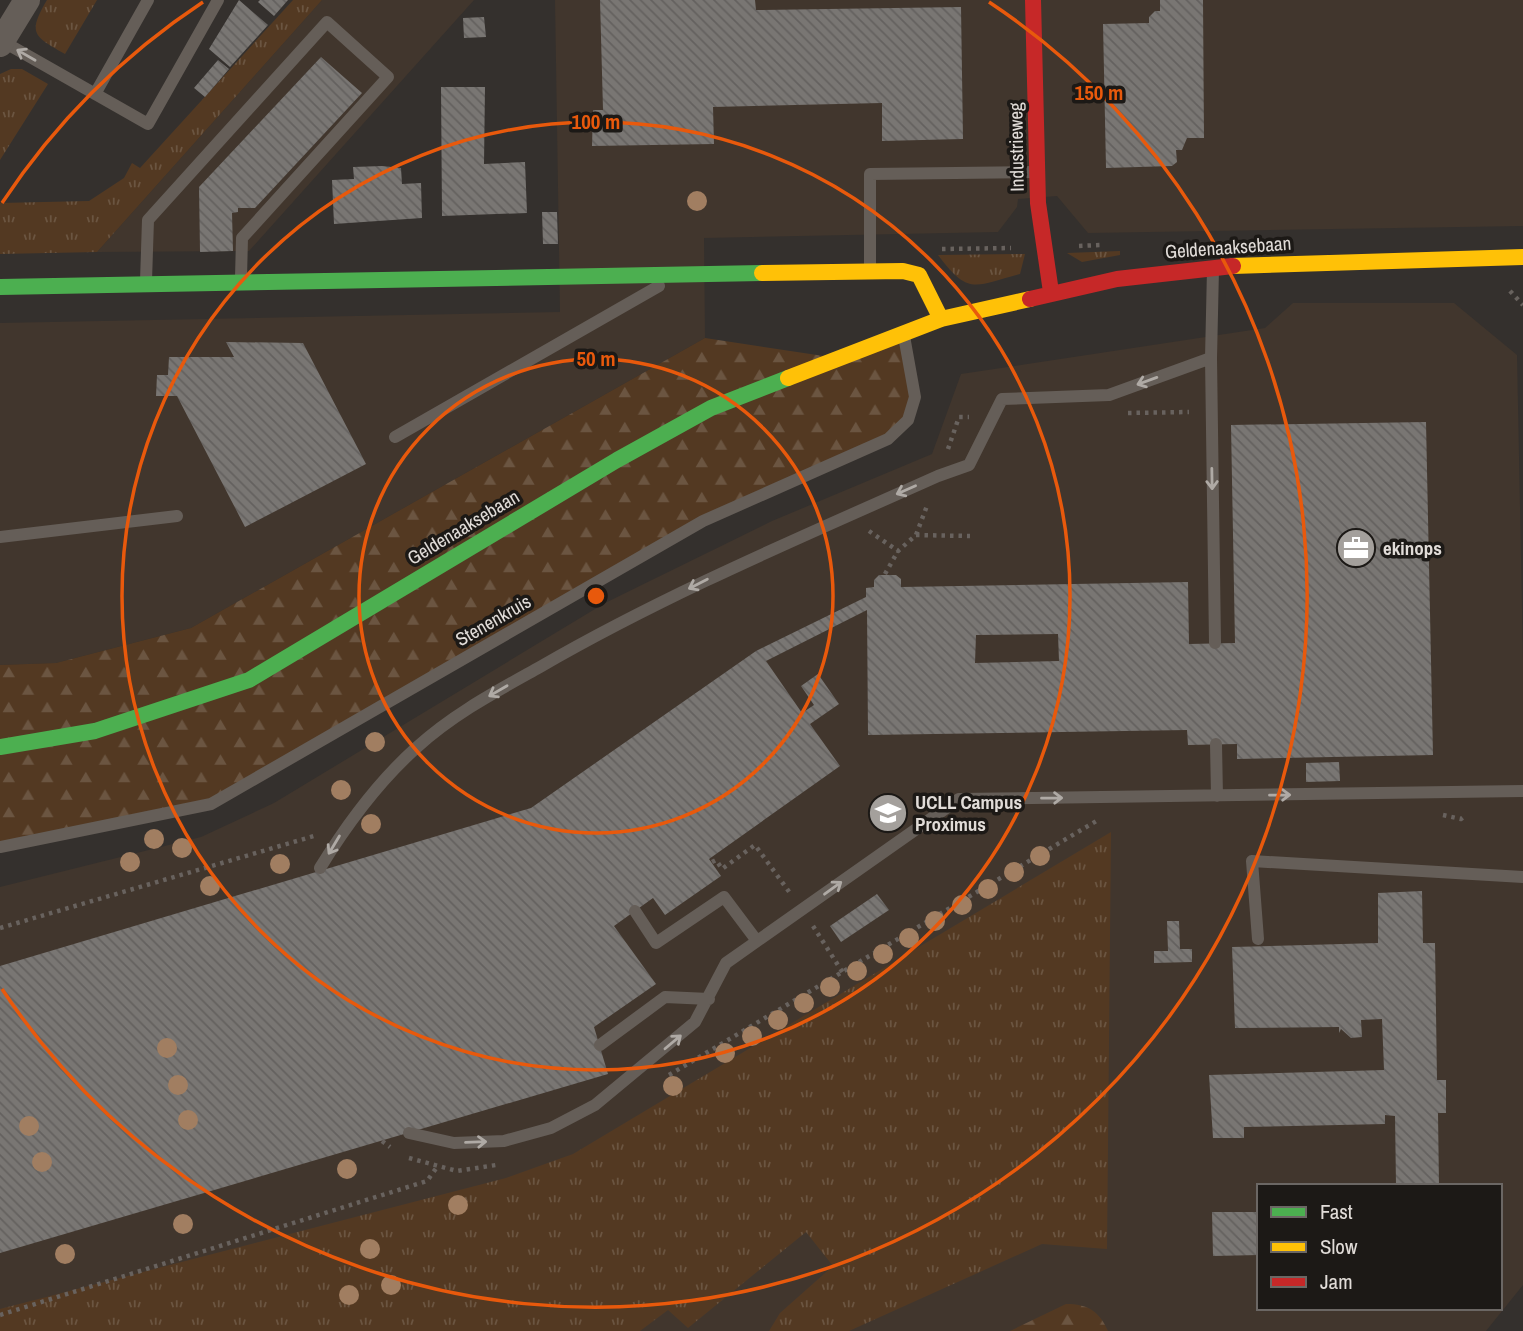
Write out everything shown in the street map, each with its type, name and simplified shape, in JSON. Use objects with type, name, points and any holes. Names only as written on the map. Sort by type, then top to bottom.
[{"type":"street","points":[[1,43],[27,0]]},
{"type":"street","name":"Industrieweg","points":[[1033,0],[1038,203],[1051,292]]},
{"type":"street","name":"Geldenaaksebaan","points":[[0,747],[94,731],[249,680],[617,460],[711,408],[941,319],[1117,279],[1213,267],[1523,257]]},
{"type":"street","points":[[0,287],[903,271],[919,275],[941,319]]},
{"type":"lane","points":[[95,94],[148,0]]},
{"type":"lane","points":[[1,43],[148,124],[218,0]]},
{"type":"lane","points":[[146,284],[148,220],[327,22],[388,77],[242,238],[241,282]]},
{"type":"lane","points":[[870,271],[870,174],[1037,172]]},
{"type":"lane","points":[[1213,267],[1211,411],[1215,643]]},
{"type":"lane","points":[[395,437],[680,274]]},
{"type":"lane","name":"Stenenkruis","points":[[0,847],[211,804],[703,522],[888,439],[908,420],[915,397],[910,358],[903,333]]},
{"type":"lane","points":[[320,868],[345,827],[398,765],[456,715],[594,636],[720,573],[938,476],[969,465],[1002,398],[1109,396],[1211,358]]},
{"type":"lane","points":[[0,537],[177,516]]},
{"type":"lane","points":[[1216,744],[1217,796]]},
{"type":"lane","points":[[409,1133],[454,1143],[515,1138],[551,1128],[595,1105],[686,1031],[709,999],[726,963],[959,799],[1523,791]]},
{"type":"lane","points":[[1258,939],[1252,861],[1523,877]]},
{"type":"lane","points":[[635,911],[656,943],[724,897],[757,941]]},
{"type":"lane","points":[[600,1045],[665,997],[709,999]]},
{"type":"path","points":[[1116,413],[1211,411]]},
{"type":"path","points":[[885,574],[898,551],[916,535],[960,417],[993,416]]},
{"type":"path","points":[[846,516],[898,551]]},
{"type":"path","points":[[916,535],[970,536]]},
{"type":"path","points":[[1429,815],[1461,811],[1467,815]]},
{"type":"path","points":[[666,1077],[1096,820],[1110,820]]},
{"type":"path","points":[[0,928],[345,827]]},
{"type":"path","points":[[382,1141],[400,1155],[437,1167],[457,1171],[497,1165]]},
{"type":"path","points":[[0,1315],[427,1181],[454,1143]]},
{"type":"shaded area","points":[[322,0],[474,0],[249,251],[97,252]]},
{"type":"shaded area","points":[[555,0],[1523,0],[1523,226],[1088,233],[1057,196],[1018,199],[1017,207],[998,232],[704,238],[705,338],[191,628],[56,663],[0,665],[0,323],[560,312]]},
{"type":"shaded area","name":"UCLL Campus Proximus","points":[[1293,303],[1454,303],[1517,355],[1523,660],[1523,1285],[1486,1331],[0,1331],[0,887],[201,837],[274,803],[605,603],[772,521],[932,454],[961,374],[1265,328]]},
{"type":"green space","points":[[47,0],[97,0],[65,54],[46,43],[37,33],[37,20]]},
{"type":"green space","points":[[293,0],[322,0],[97,252],[0,254],[0,203],[89,201],[124,178],[132,163],[140,168]]},
{"type":"green space","points":[[11,69],[22,69],[48,84],[0,160],[0,74]]},
{"type":"green space","points":[[1120,251],[1120,255],[1082,262],[1067,253]]},
{"type":"green space","points":[[1025,254],[1020,274],[982,284],[965,282],[957,277],[938,255]]},
{"type":"green space","points":[[903,333],[915,397],[908,420],[888,439],[703,522],[211,804],[0,847],[0,665],[56,663],[191,628],[705,338],[837,358]]},
{"type":"green space","points":[[1111,832],[1107,1249],[1042,1244],[849,1331],[769,1331],[780,1313],[833,1266],[806,1232],[688,1328],[668,1310],[640,1331],[0,1331],[0,1309],[506,1178],[573,1154]]},
{"type":"green space","points":[[1066,1304],[1081,1305],[1092,1310],[1101,1318],[1108,1331],[1010,1331]]},
{"type":"building","points":[[239,0],[268,25],[230,67],[209,49]]},
{"type":"building","points":[[288,0],[274,16],[258,2]]},
{"type":"building","points":[[600,0],[755,0],[756,10],[961,7],[963,139],[882,141],[882,103],[713,107],[714,144],[592,146],[593,110],[603,110]]},
{"type":"building","points":[[1160,0],[1203,0],[1204,138],[1187,138],[1182,150],[1176,150],[1177,162],[1172,166],[1106,168],[1103,24],[1149,23],[1149,17],[1155,11],[1160,11]]},
{"type":"building","points":[[484,17],[486,37],[464,38],[463,18]]},
{"type":"building","points":[[321,57],[362,93],[255,208],[238,208],[238,212],[232,213],[233,251],[200,252],[199,187]]},
{"type":"building","points":[[218,60],[229,69],[205,97],[194,88]]},
{"type":"building","points":[[441,87],[485,87],[484,164],[525,162],[527,213],[442,216]]},
{"type":"building","points":[[353,167],[401,168],[402,184],[421,183],[422,218],[334,224],[332,180],[354,179]]},
{"type":"building","points":[[542,212],[557,212],[558,244],[543,244]]},
{"type":"building","points":[[226,342],[303,343],[366,464],[245,527],[177,396],[156,396],[157,375],[168,375],[169,357],[234,357]]},
{"type":"building","points":[[1426,422],[1433,755],[1237,759],[1237,744],[1188,745],[1187,730],[868,735],[867,610],[766,661],[802,713],[814,705],[801,686],[818,674],[839,704],[810,724],[840,766],[709,859],[721,876],[665,915],[653,898],[614,926],[656,984],[594,1027],[608,1074],[0,1253],[0,966],[531,808],[756,651],[866,597],[866,588],[874,587],[874,580],[879,575],[896,575],[901,579],[901,587],[1188,582],[1189,644],[1235,643],[1231,425]],"holes":[[[1058,634],[1059,661],[975,663],[976,635]]]},
{"type":"building","points":[[1339,762],[1340,781],[1306,782],[1306,763]]},
{"type":"building","points":[[1422,891],[1423,943],[1435,943],[1437,1080],[1446,1080],[1446,1113],[1438,1113],[1439,1184],[1396,1184],[1395,1116],[1385,1115],[1385,1124],[1244,1127],[1244,1138],[1213,1138],[1209,1075],[1384,1070],[1382,1019],[1361,1020],[1362,1037],[1351,1038],[1341,1029],[1339,1033],[1339,1027],[1235,1028],[1232,947],[1378,943],[1378,893]]},
{"type":"building","points":[[877,894],[889,910],[841,942],[830,926]]},
{"type":"building","points":[[1167,921],[1179,921],[1180,949],[1192,949],[1192,962],[1154,963],[1154,951],[1168,951]]},
{"type":"building","points":[[1212,1212],[1257,1212],[1257,1255],[1213,1256]]},
{"type":"traffic: fast","points":[[0,287],[762,273]]},
{"type":"traffic: fast","points":[[0,747],[95,731],[249,680],[617,460],[711,408],[788,378]]},
{"type":"traffic: slow","points":[[1233,266],[1523,257]]},
{"type":"traffic: slow","points":[[762,273],[903,271],[919,275],[941,319]]},
{"type":"traffic: slow","points":[[788,378],[941,319],[1030,299]]},
{"type":"traffic: jam","points":[[1033,0],[1038,203],[1051,292]]},
{"type":"traffic: jam","points":[[1030,299],[1117,279],[1233,266]]},
{"type":"place","name":"ekinops","points":[[1356,548]]},
{"type":"place","name":"UCLL Campus Proximus","points":[[888,813]]}]
